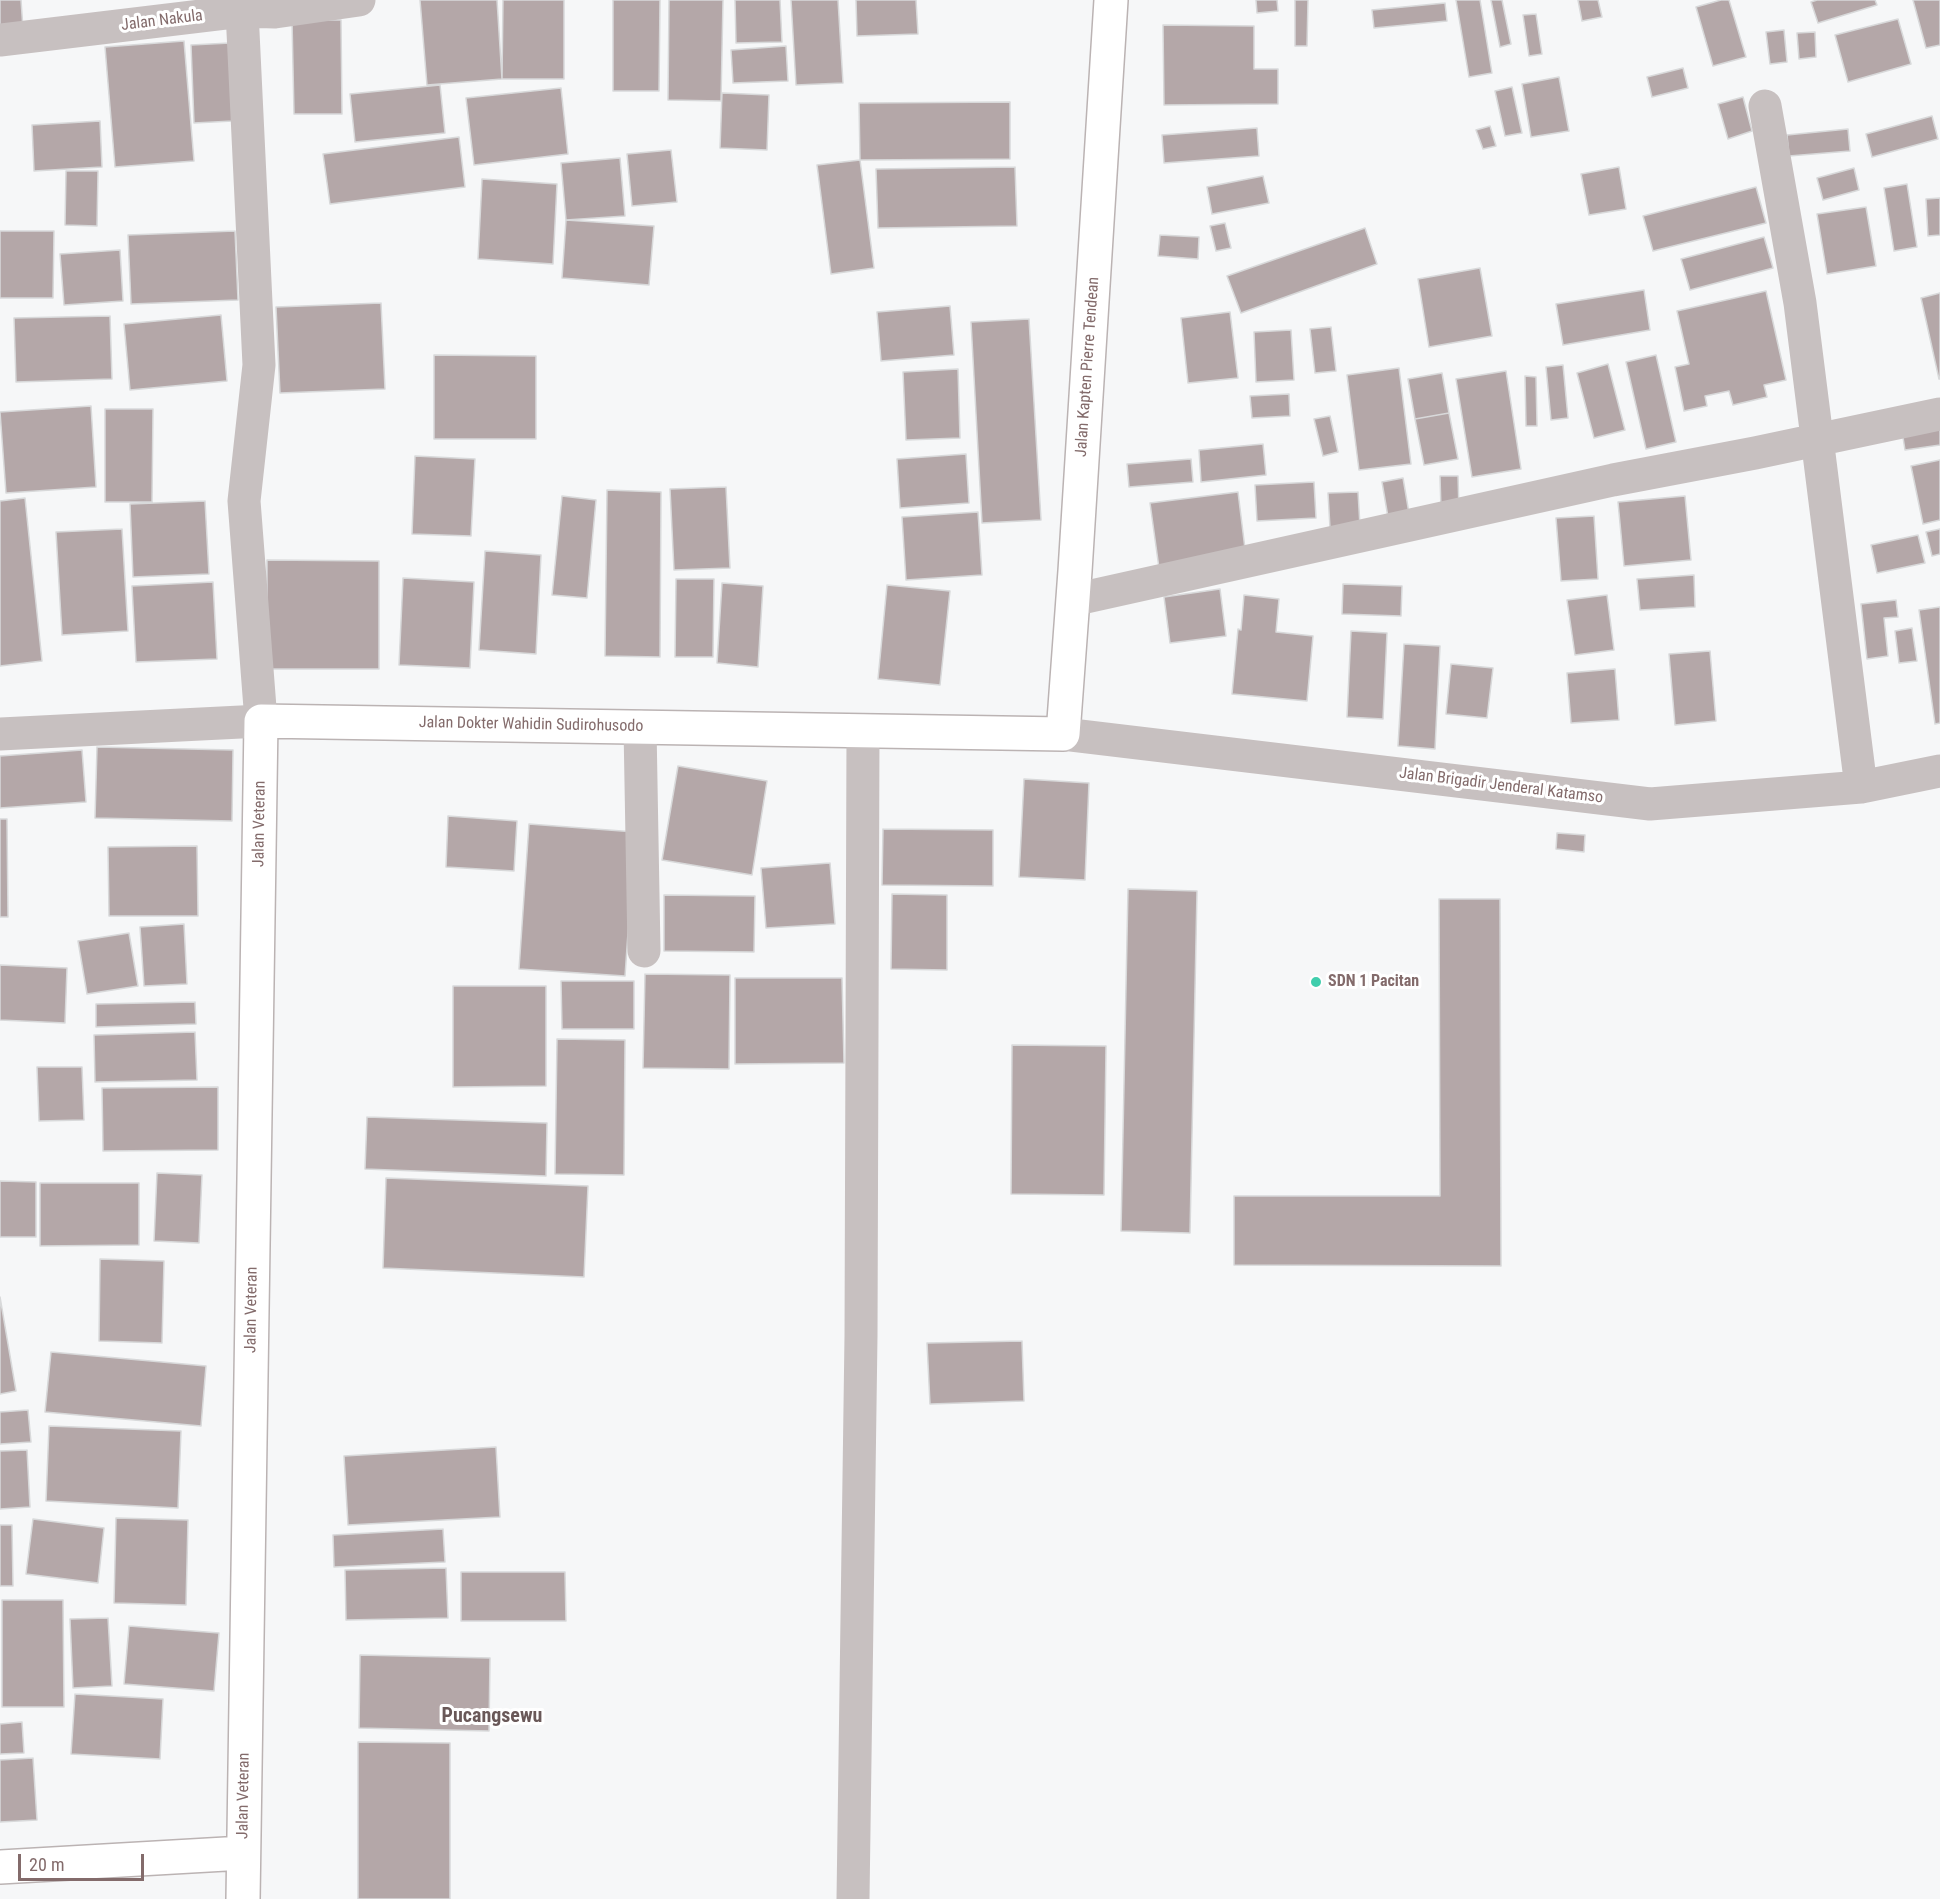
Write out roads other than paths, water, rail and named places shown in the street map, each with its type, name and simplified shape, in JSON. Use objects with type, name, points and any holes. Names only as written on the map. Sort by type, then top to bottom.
[{"type":"main road","name":"Jalan Kapten Pierre Tendean","points":[[1063,734],[1111,0]]},
{"type":"main road","name":"Jalan Dokter Wahidin Sudirohusodo","points":[[261,721],[1063,734]]},
{"type":"main road","name":"Jalan Veteran","points":[[243,1899],[261,721]]},
{"type":"main road","points":[[0,1867],[243,1853]]},
{"type":"street","name":"Jalan Nakula","points":[[0,40],[275,6],[359,0]]},
{"type":"street","points":[[242,11],[259,365],[244,501],[261,721]]},
{"type":"street","points":[[1765,106],[1800,303],[1861,788]]},
{"type":"street","points":[[1073,600],[1613,480],[1940,414]]},
{"type":"street","name":"Jalan Dokter Wahidin Sudirohusodo","points":[[0,734],[261,721]]},
{"type":"street","points":[[640,727],[644,951]]},
{"type":"street","points":[[853,1899],[861,1336],[863,731]]},
{"type":"street","name":"Jalan Brigadir Jenderal Katamso","points":[[1063,734],[1650,804],[1861,788],[1940,771]]},
{"type":"place","name":"SDN 1 Pacitan","points":[[1316,982]]},
{"type":"district","name":"Pucangsewu","points":[[492,1717]]}]
